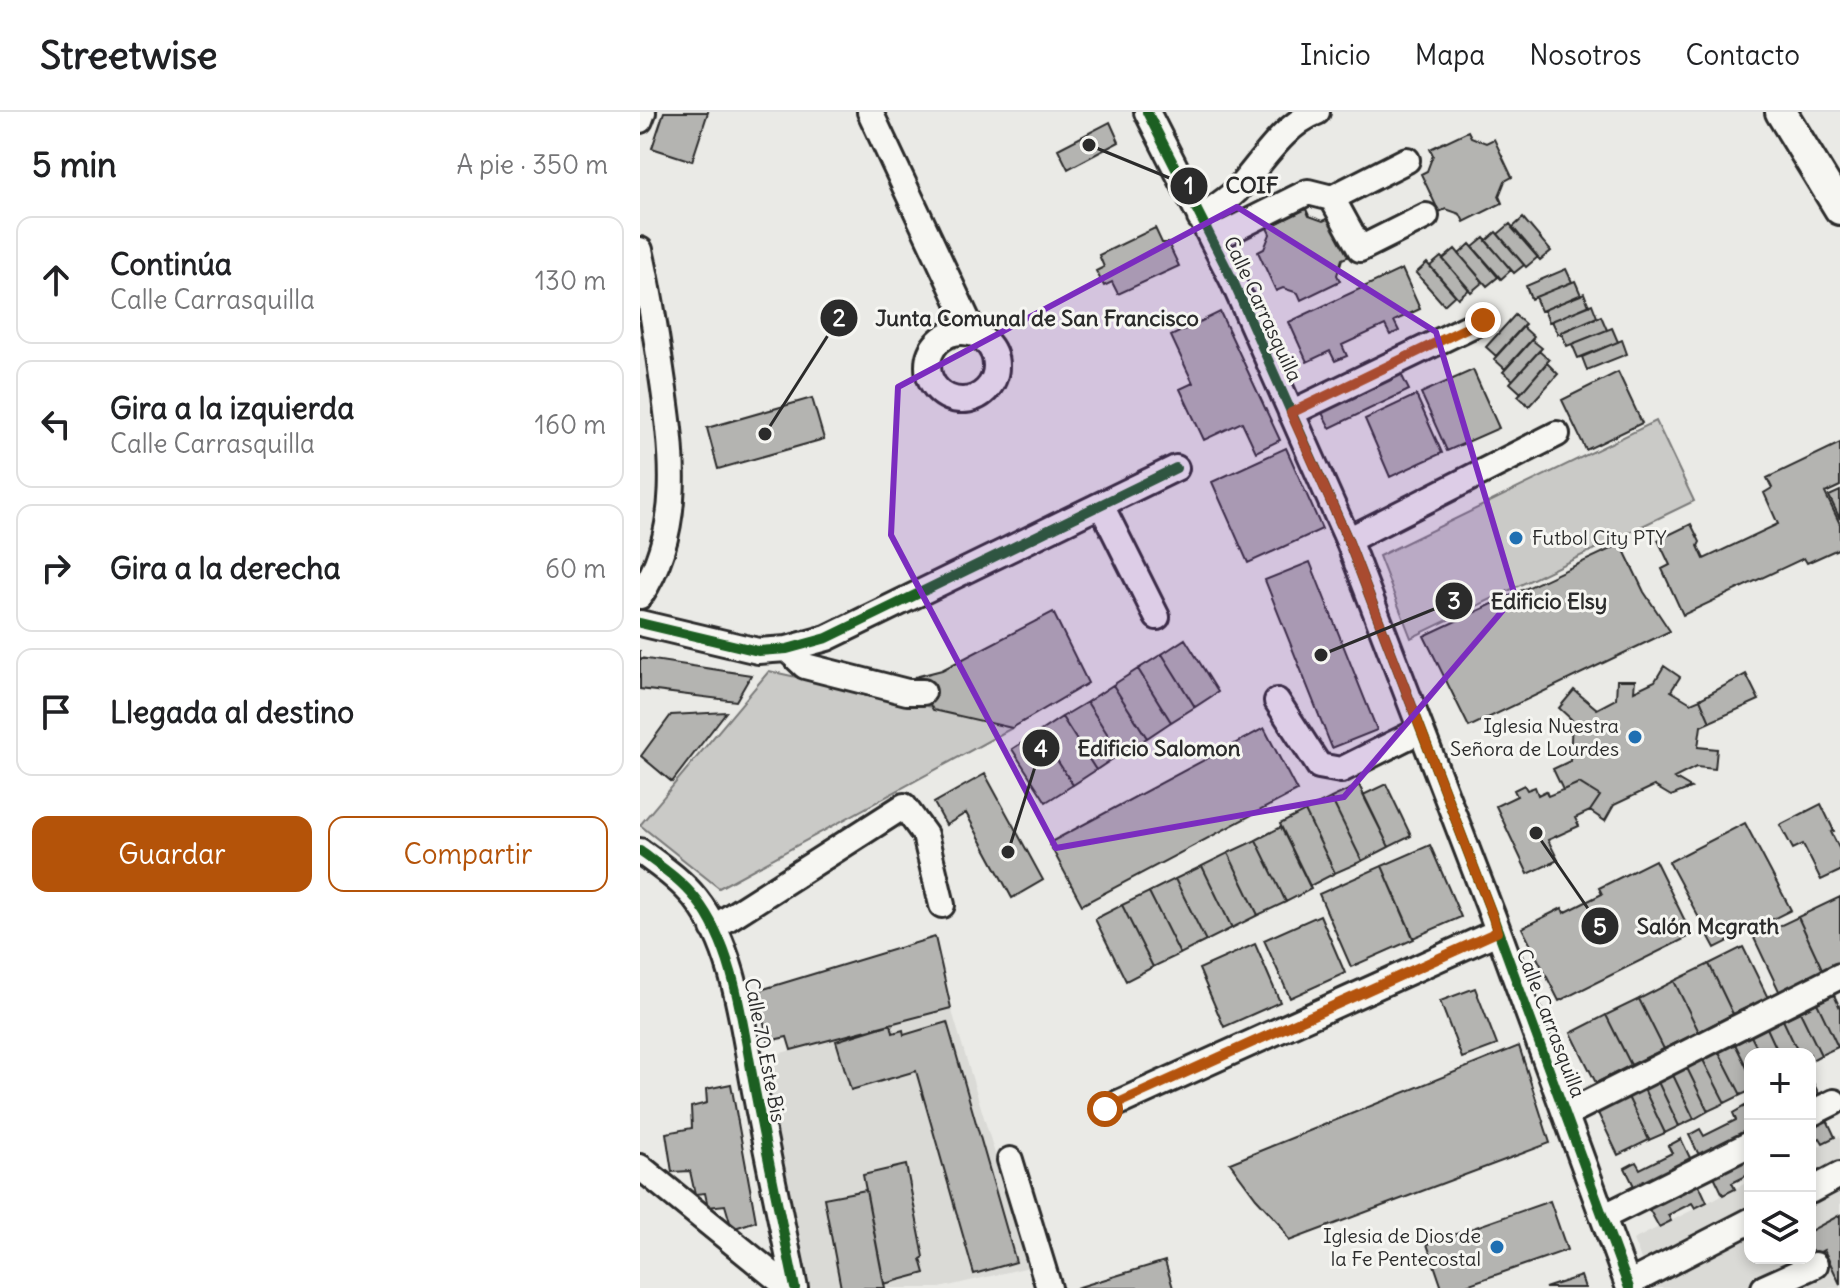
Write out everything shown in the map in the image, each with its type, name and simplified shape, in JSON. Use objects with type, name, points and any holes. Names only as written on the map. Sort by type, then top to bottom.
[{"type":"main road","points":[[1781,112],[1840,209]]},
{"type":"street","points":[[640,120],[643,112]]},
{"type":"street","points":[[870,112],[974,334]]},
{"type":"street","name":"Calle Carrasquilla","points":[[1147,112],[1232,279],[1348,540],[1493,917],[1628,1286]]},
{"type":"street","points":[[1200,218],[1234,193],[1288,131],[1305,116],[1317,112]]},
{"type":"street","points":[[1212,240],[1308,192],[1332,198],[1407,160]]},
{"type":"street","points":[[1332,198],[1360,249],[1426,216]]},
{"type":"street","points":[[640,250],[653,307],[670,426],[673,482],[668,527],[658,559],[640,596]]},
{"type":"street","points":[[1291,413],[1483,320]]},
{"type":"street","points":[[1348,540],[1557,434]]},
{"type":"street","points":[[640,623],[758,651],[787,649],[827,638],[1176,468]]},
{"type":"street","points":[[1101,505],[1157,617]]},
{"type":"street","points":[[787,649],[805,666],[907,692],[923,692]]},
{"type":"street","points":[[1277,701],[1319,766],[1341,770],[1421,730]]},
{"type":"street","points":[[713,928],[904,806],[925,835],[942,905]]},
{"type":"street","name":"Calle 70 Este Bis","points":[[640,851],[673,875],[697,900],[727,956],[737,990],[795,1288]]},
{"type":"street","name":"Calle Carrasquilla","points":[[1105,1109],[1497,932]]},
{"type":"street","points":[[1566,1114],[1840,976]]},
{"type":"street","points":[[1816,1111],[1834,1102]]},
{"type":"street","points":[[1603,1217],[1744,1147]]},
{"type":"street","points":[[1010,1160],[1049,1288]]},
{"type":"street","points":[[640,1167],[789,1288]]},
{"type":"street","points":[[1816,1188],[1840,1175]]},
{"type":"street","points":[[1628,1286],[1744,1224]]},
{"type":"street","points":[[1764,1288],[1815,1265]]},
{"type":"highlighted area","points":[[1237,207],[1436,332],[1515,596],[1344,797],[1056,848],[891,535],[898,387]]},
{"type":"shaded area","name":"Futbol City PTY","points":[[1656,421],[1694,501],[1411,638],[1379,556]]},
{"type":"shaded area","points":[[769,671],[1012,728],[719,888],[640,825]]},
{"type":"shaded area","points":[[951,1008],[1029,1267],[940,1288],[807,1288],[762,1058]]},
{"type":"shaded area","points":[[1840,1136],[1840,1288],[1653,1288],[1633,1240],[1744,1184],[1744,1264],[1816,1264],[1816,1148]]},
{"type":"building","points":[[664,112],[708,112],[692,161],[652,148]]},
{"type":"building","points":[[1110,122],[1119,142],[1068,169],[1058,149]]},
{"type":"building","points":[[1468,131],[1471,137],[1486,143],[1494,139],[1512,177],[1505,181],[1499,196],[1502,203],[1464,222],[1460,214],[1446,209],[1439,212],[1421,174],[1427,171],[1433,155],[1430,149]]},
{"type":"building","points":[[1306,209],[1309,216],[1323,221],[1332,217],[1350,256],[1342,259],[1337,275],[1340,281],[1301,300],[1298,293],[1283,288],[1276,291],[1258,252],[1264,249],[1270,234],[1267,228]]},
{"type":"building","points":[[1523,218],[1551,251],[1540,260],[1512,228]]},
{"type":"building","points":[[1510,224],[1538,257],[1526,267],[1498,234]]},
{"type":"building","points":[[1155,228],[1162,243],[1168,243],[1179,266],[1118,294],[1112,282],[1104,286],[1096,271],[1104,267],[1099,255]]},
{"type":"building","points":[[1496,232],[1524,265],[1514,273],[1486,241]]},
{"type":"building","points":[[1484,238],[1511,270],[1501,279],[1473,247]]},
{"type":"building","points":[[1470,244],[1498,277],[1487,286],[1459,254]]},
{"type":"building","points":[[1455,249],[1483,282],[1471,292],[1443,259]]},
{"type":"building","points":[[1441,257],[1469,289],[1458,298],[1430,266]]},
{"type":"building","points":[[1427,263],[1455,295],[1444,305],[1416,273]]},
{"type":"building","points":[[1402,269],[1420,309],[1394,321],[1399,331],[1390,335],[1385,325],[1342,345],[1347,356],[1335,361],[1330,351],[1307,362],[1289,322]]},
{"type":"building","points":[[1566,269],[1572,282],[1531,299],[1526,286]]},
{"type":"building","points":[[1575,281],[1581,295],[1541,311],[1535,297]]},
{"type":"building","points":[[1584,293],[1589,306],[1549,322],[1544,310]]},
{"type":"building","points":[[1592,304],[1597,317],[1558,334],[1552,321]]},
{"type":"building","points":[[1220,312],[1280,440],[1256,452],[1242,422],[1204,440],[1180,389],[1193,383],[1171,336]]},
{"type":"building","points":[[1515,315],[1525,324],[1496,356],[1486,347]]},
{"type":"building","points":[[1601,316],[1607,330],[1567,346],[1561,332]]},
{"type":"building","points":[[1523,327],[1534,337],[1505,369],[1494,359]]},
{"type":"building","points":[[1612,328],[1618,342],[1578,358],[1572,344]]},
{"type":"building","points":[[1532,340],[1542,348],[1513,380],[1503,372]]},
{"type":"building","points":[[1622,340],[1627,354],[1587,370],[1582,357]]},
{"type":"building","points":[[1539,351],[1549,360],[1521,393],[1510,383]]},
{"type":"building","points":[[1547,363],[1558,374],[1529,406],[1518,396]]},
{"type":"building","points":[[1473,370],[1499,428],[1447,451],[1421,393]]},
{"type":"building","points":[[1618,372],[1642,423],[1586,450],[1562,400]]},
{"type":"building","points":[[1401,374],[1409,390],[1330,428],[1321,411]]},
{"type":"building","points":[[1416,395],[1442,453],[1390,477],[1365,419]]},
{"type":"building","points":[[812,398],[824,439],[718,469],[707,428]]},
{"type":"building","points":[[1840,443],[1840,486],[1825,493],[1840,524],[1840,548],[1807,563],[1804,558],[1683,615],[1662,569],[1670,565],[1658,540],[1691,524],[1704,559],[1778,524],[1764,493],[1772,488],[1767,478]]},
{"type":"building","points":[[1286,448],[1322,529],[1248,563],[1212,482]]},
{"type":"building","points":[[1840,491],[1840,519],[1829,496]]},
{"type":"building","points":[[1621,544],[1644,592],[1670,631],[1469,727],[1424,636]]},
{"type":"building","points":[[1310,562],[1377,730],[1332,748],[1265,580]]},
{"type":"building","points":[[1053,612],[1088,683],[1012,728],[933,710],[915,677],[942,670]]},
{"type":"building","points":[[1185,639],[1218,692],[1195,707],[1162,654]]},
{"type":"building","points":[[1162,654],[1195,707],[1171,722],[1138,669]]},
{"type":"building","points":[[640,658],[751,675],[736,701],[640,689]]},
{"type":"building","name":"Iglesia Nuestra Señora de Lourdes","points":[[1664,666],[1680,677],[1671,691],[1691,703],[1700,699],[1710,722],[1701,726],[1698,747],[1717,749],[1715,769],[1696,767],[1674,778],[1691,788],[1671,796],[1654,786],[1614,805],[1605,821],[1590,811],[1600,796],[1579,783],[1563,790],[1553,769],[1570,761],[1572,720],[1559,708],[1574,690],[1597,709],[1616,699],[1617,680],[1635,680],[1634,691],[1655,681]]},
{"type":"building","points":[[1138,669],[1171,722],[1147,738],[1113,685]]},
{"type":"building","points":[[1746,674],[1759,700],[1710,722],[1700,699]]},
{"type":"building","points":[[1113,685],[1147,738],[1120,754],[1087,702]]},
{"type":"building","points":[[1087,702],[1120,754],[1096,770],[1062,717]]},
{"type":"building","points":[[726,712],[672,782],[641,756],[671,715]]},
{"type":"building","points":[[1062,717],[1096,770],[1073,785],[1039,732]]},
{"type":"building","points":[[1264,728],[1297,791],[1082,905],[1049,843]]},
{"type":"building","points":[[1039,732],[1073,785],[1046,802],[1012,749]]},
{"type":"building","points":[[985,774],[1043,880],[1012,898],[966,813],[946,825],[934,803]]},
{"type":"building","points":[[1579,783],[1600,796],[1590,811],[1575,818],[1579,826],[1548,840],[1558,860],[1528,874],[1496,806],[1517,796],[1514,790],[1524,785],[1527,790],[1535,787],[1538,795],[1546,791],[1548,796]]},
{"type":"building","points":[[1386,784],[1411,836],[1389,847],[1363,795]]},
{"type":"building","points":[[1359,785],[1389,847],[1362,861],[1331,798]]},
{"type":"building","points":[[1331,798],[1362,861],[1335,873],[1305,811]]},
{"type":"building","points":[[1821,804],[1840,850],[1840,871],[1821,880],[1803,844],[1793,849],[1780,825]]},
{"type":"building","points":[[1305,811],[1335,873],[1310,886],[1280,824]]},
{"type":"building","points":[[1745,823],[1791,910],[1715,948],[1669,862]]},
{"type":"building","points":[[1281,827],[1311,889],[1286,902],[1256,840]]},
{"type":"building","points":[[1256,840],[1286,902],[1258,915],[1228,853]]},
{"type":"building","points":[[1430,845],[1461,917],[1413,938],[1382,866]]},
{"type":"building","points":[[1228,853],[1258,915],[1232,928],[1202,866]]},
{"type":"building","points":[[1655,860],[1692,935],[1559,1001],[1522,928],[1562,908],[1564,913],[1602,894],[1599,888]]},
{"type":"building","points":[[1202,866],[1232,928],[1206,941],[1175,879]]},
{"type":"building","points":[[1382,866],[1414,939],[1351,967],[1319,894]]},
{"type":"building","points":[[1175,879],[1206,941],[1180,954],[1149,892]]},
{"type":"building","points":[[1149,892],[1180,954],[1153,967],[1122,905]]},
{"type":"building","points":[[1840,897],[1840,965],[1824,973],[1798,917]]},
{"type":"building","points":[[1122,905],[1153,967],[1126,981],[1095,919]]},
{"type":"building","points":[[1320,915],[1345,973],[1290,998],[1264,940]]},
{"type":"building","points":[[1798,917],[1824,973],[1780,993],[1754,938]]},
{"type":"building","points":[[935,937],[951,1008],[791,1050],[787,1037],[768,1041],[757,991]]},
{"type":"building","points":[[1255,944],[1280,1002],[1224,1027],[1199,969]]},
{"type":"building","points":[[1743,947],[1768,998],[1733,1014],[1709,964]]},
{"type":"building","points":[[1709,964],[1733,1014],[1699,1032],[1674,981]]},
{"type":"building","points":[[1674,981],[1699,1032],[1664,1049],[1639,999]]},
{"type":"building","points":[[1475,988],[1497,1045],[1462,1058],[1440,1001]]},
{"type":"building","points":[[1834,995],[1840,1008],[1838,1047],[1817,1003]]},
{"type":"building","points":[[1639,999],[1664,1049],[1631,1065],[1606,1015]]},
{"type":"building","points":[[1817,1003],[1838,1047],[1821,1055],[1800,1012]]},
{"type":"building","points":[[1800,1012],[1821,1055],[1816,1058],[1816,1048],[1796,1048],[1783,1020]]},
{"type":"building","points":[[1606,1015],[1631,1065],[1596,1083],[1571,1033]]},
{"type":"building","points":[[1783,1020],[1796,1048],[1776,1048],[1767,1028]]},
{"type":"building","points":[[947,1022],[1016,1262],[974,1274],[916,1071],[851,1090],[836,1041],[891,1024],[893,1033],[903,1030],[904,1035]]},
{"type":"building","points":[[1767,1028],[1776,1048],[1757,1048],[1751,1036]]},
{"type":"building","points":[[1751,1036],[1757,1048],[1744,1048],[1744,1062],[1735,1044]]},
{"type":"building","points":[[1735,1044],[1744,1062],[1744,1094],[1741,1095],[1719,1052]]},
{"type":"building","points":[[1519,1046],[1550,1143],[1289,1241],[1280,1224],[1230,1163]]},
{"type":"building","points":[[1719,1052],[1741,1095],[1725,1103],[1703,1060]]},
{"type":"building","points":[[1703,1060],[1725,1103],[1708,1111],[1687,1068]]},
{"type":"building","points":[[1687,1068],[1708,1111],[1694,1119],[1673,1075]]},
{"type":"building","points":[[1673,1075],[1694,1119],[1679,1126],[1658,1082]]},
{"type":"building","points":[[1658,1082],[1679,1126],[1665,1133],[1644,1089]]},
{"type":"building","points":[[731,1084],[756,1221],[732,1229],[725,1205],[708,1207],[705,1193],[695,1194],[690,1171],[672,1172],[666,1133],[692,1128],[691,1107],[707,1103],[706,1089]]},
{"type":"building","points":[[1644,1089],[1665,1133],[1649,1140],[1628,1097]]},
{"type":"building","points":[[1816,1096],[1835,1137],[1823,1143],[1820,1138],[1816,1140]]},
{"type":"building","points":[[1628,1097],[1649,1140],[1618,1155],[1597,1111]]},
{"type":"building","points":[[1744,1107],[1744,1177],[1732,1183],[1735,1189],[1723,1195],[1712,1163],[1708,1165],[1702,1154],[1699,1155],[1689,1135],[1700,1129],[1704,1136],[1736,1120],[1733,1113]]},
{"type":"building","points":[[1681,1139],[1707,1202],[1695,1208],[1692,1203],[1668,1215],[1671,1221],[1659,1227],[1649,1209],[1653,1207],[1647,1196],[1635,1188],[1625,1168],[1636,1162],[1640,1169],[1672,1153],[1668,1146]]},
{"type":"building","points":[[906,1165],[925,1273],[884,1284],[863,1175]]},
{"type":"building","points":[[866,1190],[885,1288],[841,1288],[824,1198]]},
{"type":"building","name":"Iglesia de Dios de la Fe Pentecostal","points":[[1550,1201],[1567,1250],[1458,1288],[1442,1288],[1427,1244]]},
{"type":"building","points":[[1840,1215],[1840,1284],[1824,1250],[1816,1254],[1816,1228]]},
{"type":"building","points":[[1165,1261],[1173,1288],[1076,1288]]},
{"type":"building","points":[[1581,1276],[1585,1288],[1545,1288]]},
{"type":"cycle path","points":[[1147,112],[1232,279],[1348,540],[1493,917],[1629,1288]]},
{"type":"cycle path","points":[[640,623],[758,651],[787,649],[827,638],[1176,468]]},
{"type":"cycle path","points":[[640,851],[677,879],[696,899],[710,920],[730,967],[795,1288]]},
{"type":"place","name":"COIF","points":[[1089,145]]},
{"type":"place","name":"Junta Comunal de San Francisco","points":[[765,434]]},
{"type":"place","name":"Futbol City PTY","points":[[1516,538]]},
{"type":"place","name":"Edificio Elsy","points":[[1321,655]]},
{"type":"place","name":"Iglesia Nuestra Señora de Lourdes","points":[[1635,737]]},
{"type":"place","name":"Salón Mcgrath","points":[[1536,833]]},
{"type":"place","name":"Edificio Salomon","points":[[1008,852]]},
{"type":"place","name":"Iglesia de Dios de la Fe Pentecostal","points":[[1497,1247]]},
{"type":"route","points":[[1105,1109],[1497,932],[1348,540],[1291,413],[1483,320]]}]
